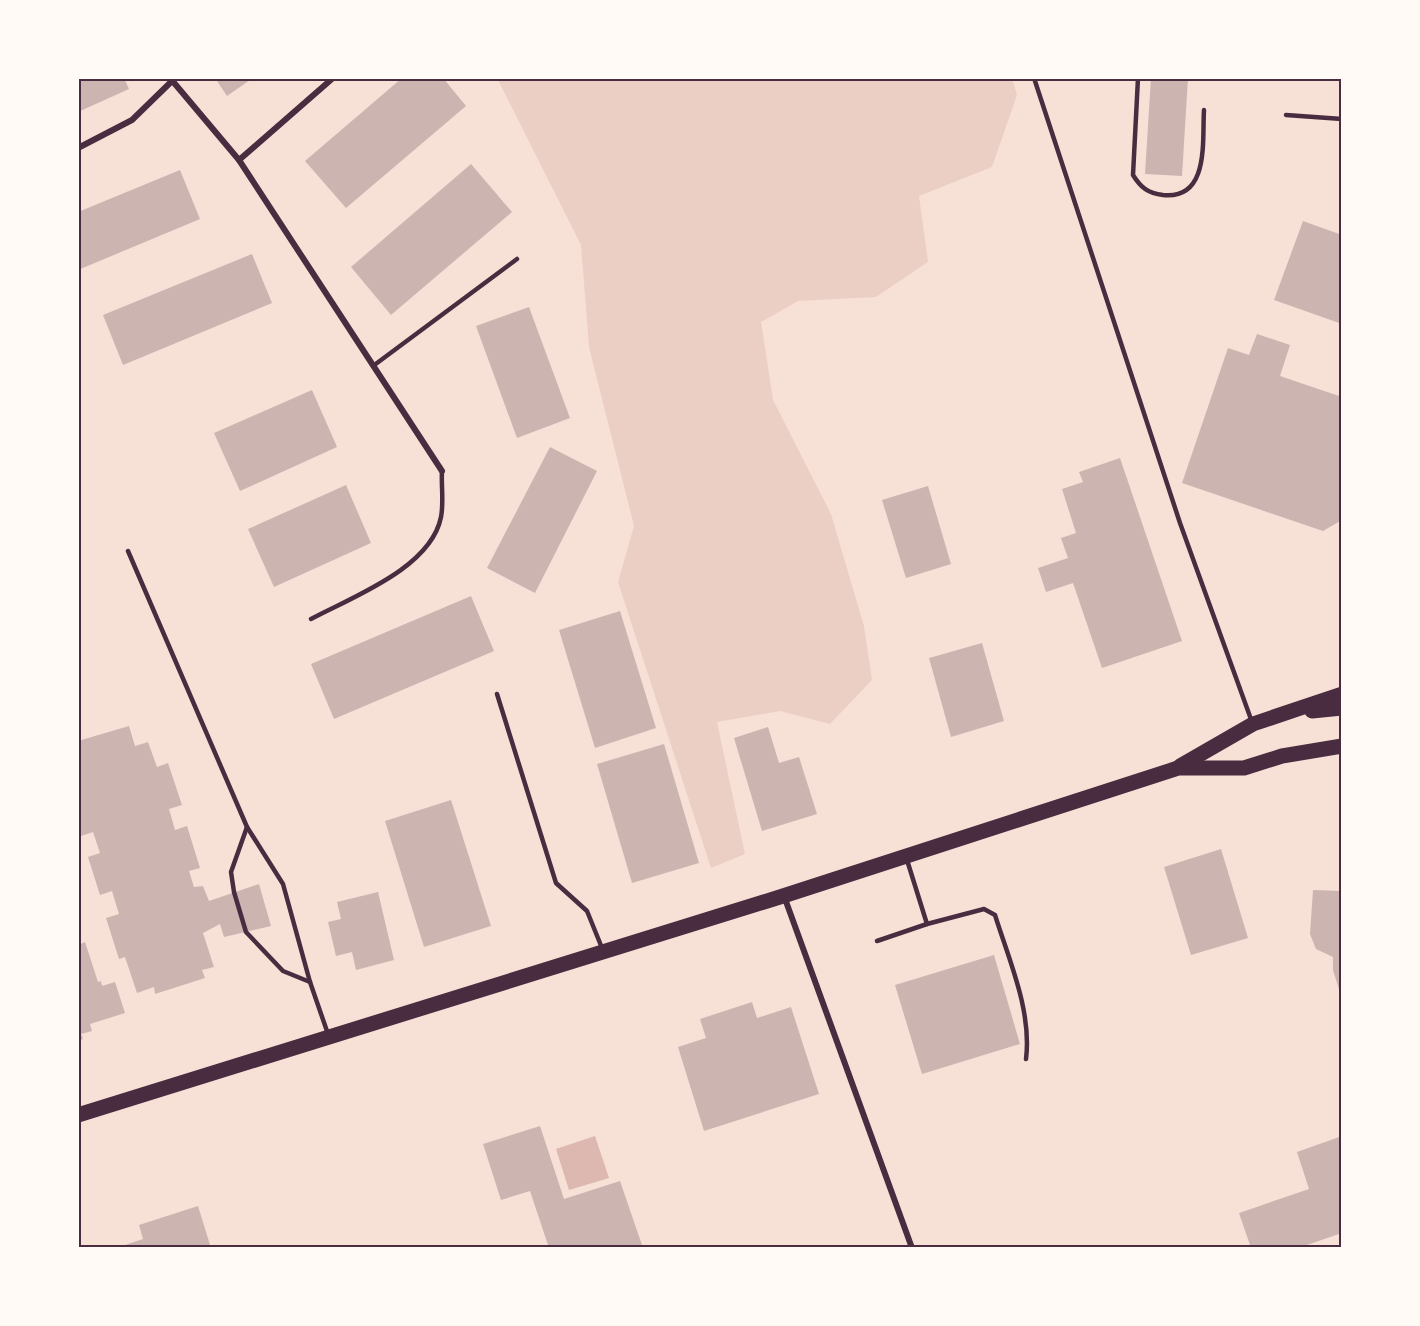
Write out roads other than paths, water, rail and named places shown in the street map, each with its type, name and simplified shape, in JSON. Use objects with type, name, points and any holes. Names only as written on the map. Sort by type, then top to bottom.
[{"type":"main road","points":[[78,1115],[783,896],[1178,768],[1253,724],[1342,694]]},
{"type":"main road","points":[[1294,712],[1342,708]]},
{"type":"main road","points":[[1178,768],[1244,768],[1292,754],[1342,746]]},
{"type":"street","points":[[239,160],[333,78]]},
{"type":"street","points":[[78,148],[132,120],[171,80],[239,160],[442,471]]},
{"type":"street","points":[[783,896],[912,1248]]},
{"type":"lane","points":[[1034,78],[1180,523],[1253,724]]},
{"type":"lane","points":[[1138,78],[1133,175],[1140,186],[1149,193],[1171,196],[1193,185],[1201,171],[1204,110]]},
{"type":"lane","points":[[1286,115],[1342,119]]},
{"type":"lane","points":[[374,366],[517,259]]},
{"type":"lane","points":[[311,619],[398,573],[425,549],[441,518],[442,471]]},
{"type":"lane","points":[[128,551],[247,827],[283,884],[310,982],[329,1036]]},
{"type":"lane","points":[[497,694],[556,883],[587,911],[603,951]]},
{"type":"lane","points":[[247,827],[231,872],[234,892],[246,932],[284,970],[310,982]]},
{"type":"lane","points":[[905,855],[927,924]]},
{"type":"lane","points":[[877,941],[927,924],[984,909],[995,915],[1024,1012],[1029,1040],[1026,1059]]}]
